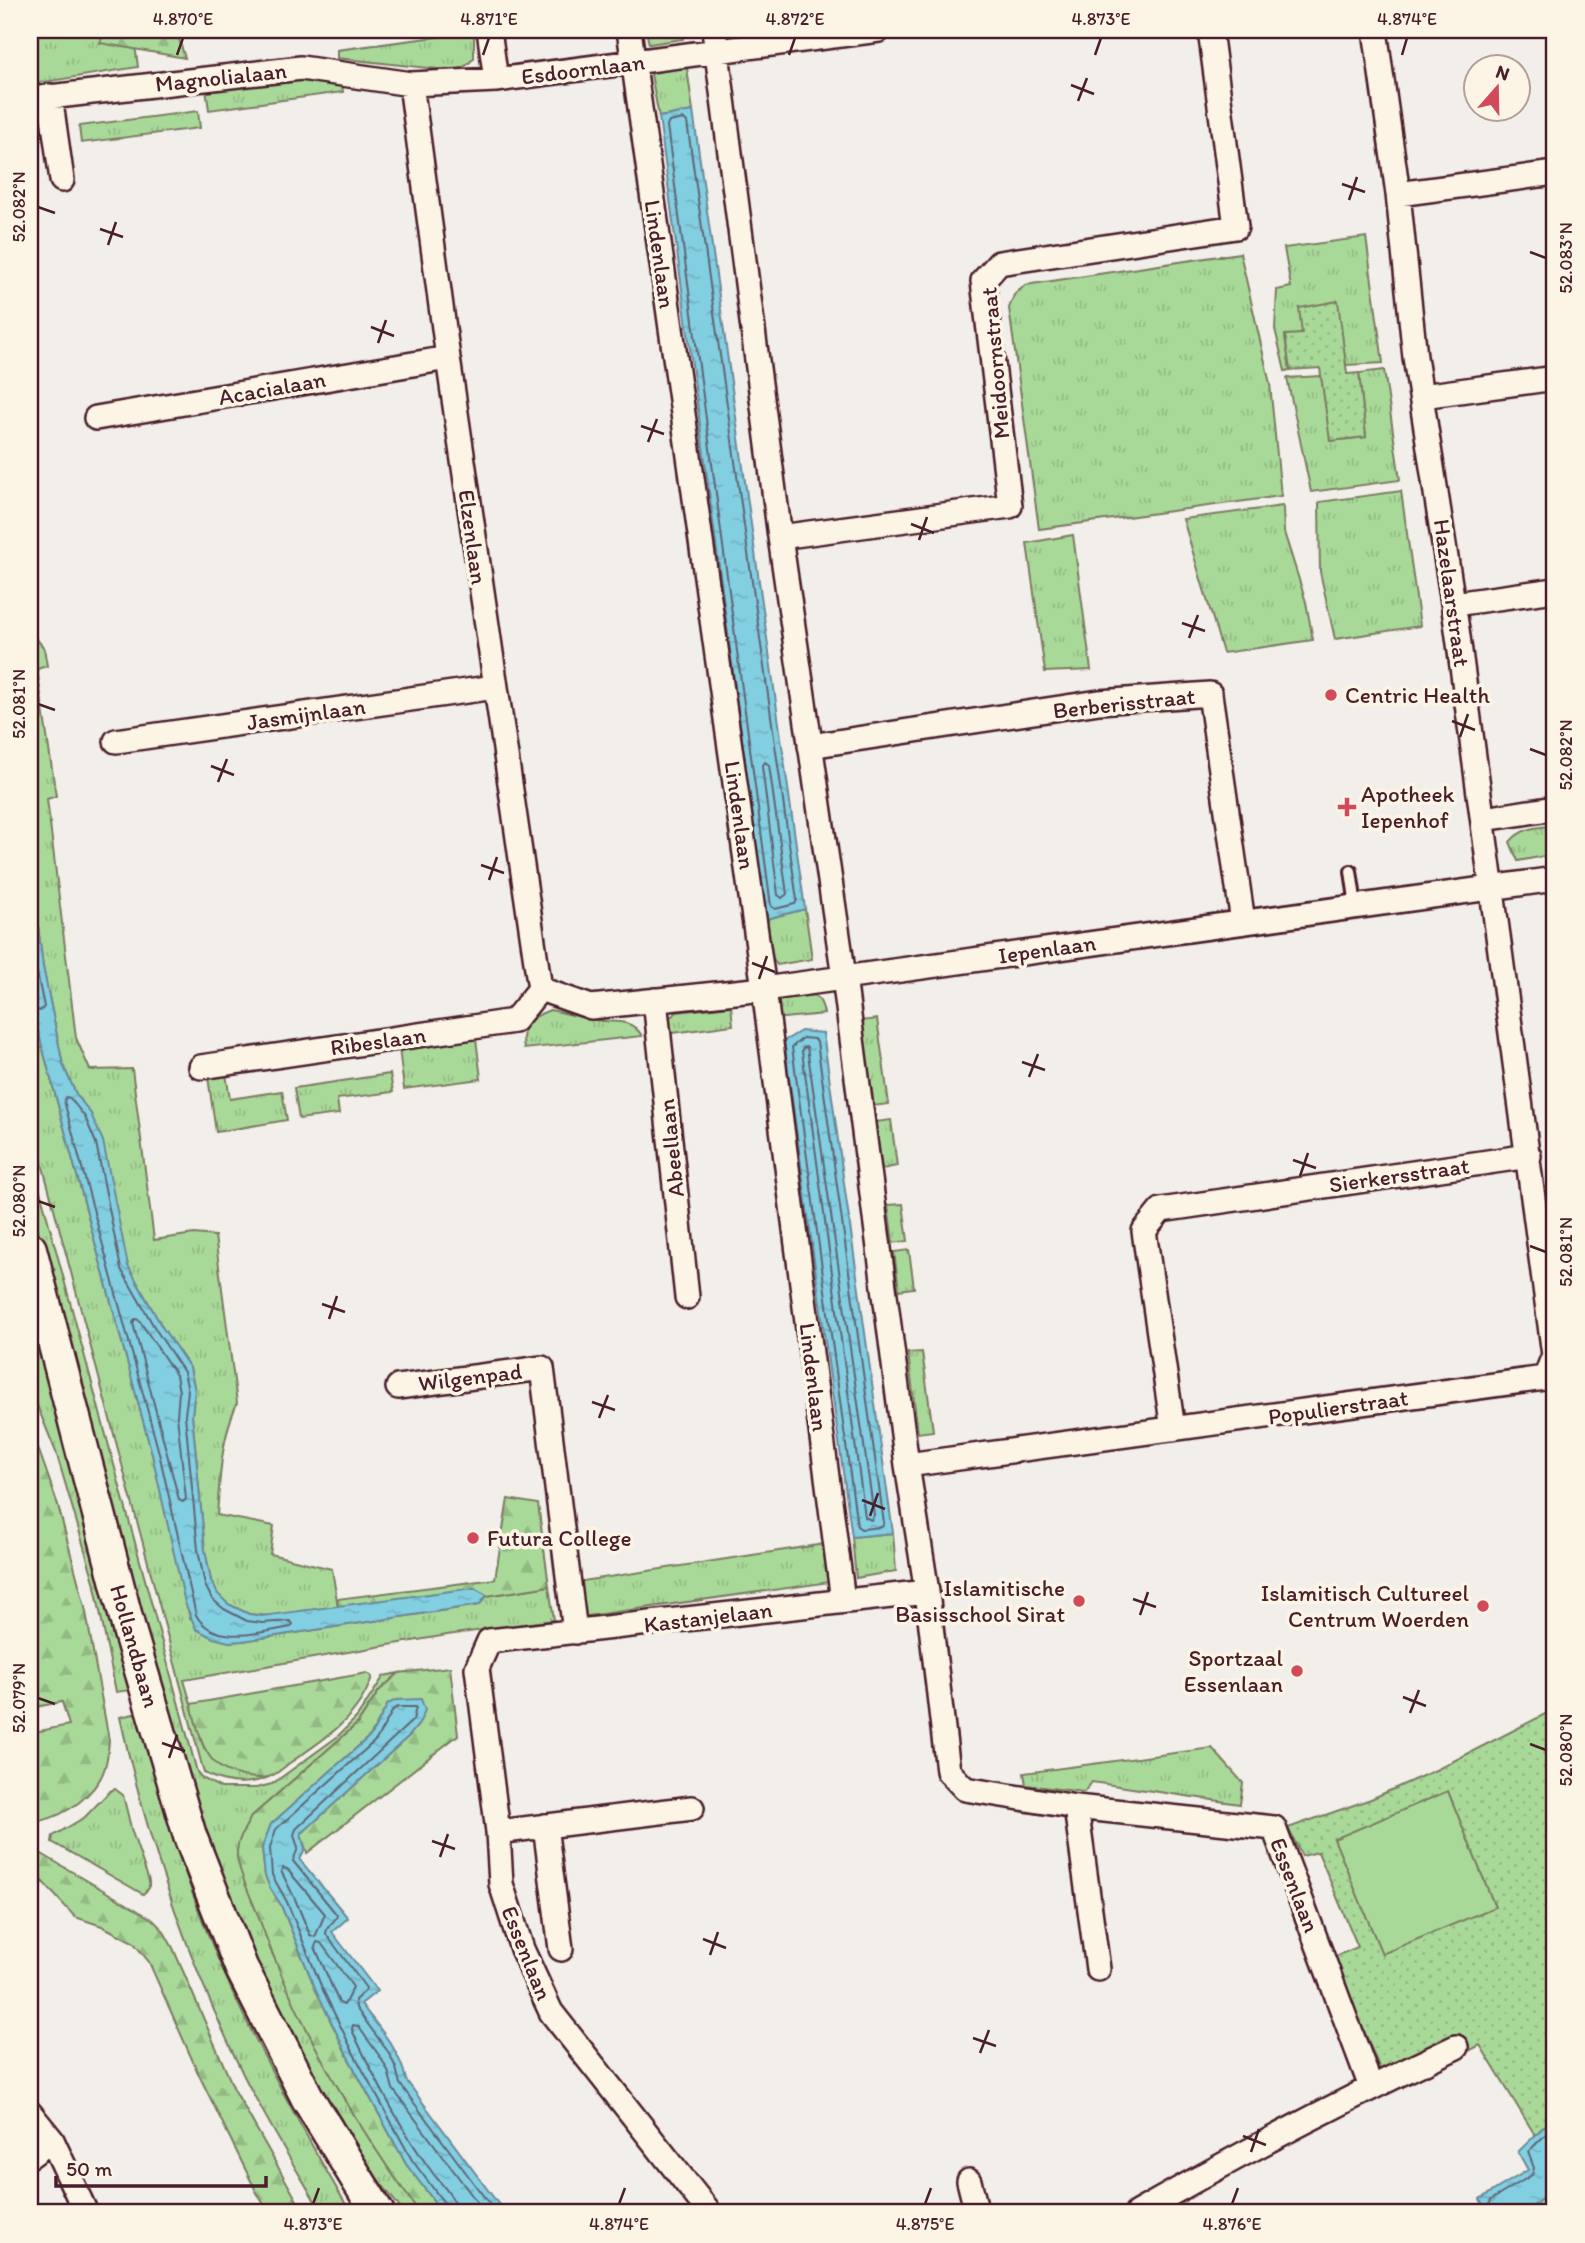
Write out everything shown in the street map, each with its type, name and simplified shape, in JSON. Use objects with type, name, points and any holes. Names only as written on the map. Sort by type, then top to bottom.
[{"type":"main road","name":"Hollandbaan","points":[[30,1249],[130,1633],[190,1836],[241,1966],[308,2099],[378,2213]]},
{"type":"street","points":[[489,30],[496,80]]},
{"type":"street","name":"Lindenlaan","points":[[629,30],[764,989],[843,1601]]},
{"type":"street","name":"Esdoornlaan","points":[[411,83],[496,80],[633,63],[715,41],[879,30]]},
{"type":"street","name":"Meidoornstraat","points":[[780,537],[1010,506],[984,281],[999,263],[1236,227],[1210,30]]},
{"type":"street","name":"Hazelaarstraat","points":[[1375,30],[1398,194],[1414,344],[1454,604],[1529,1156]]},
{"type":"street","points":[[715,41],[780,537],[844,977],[907,1465],[927,1591]]},
{"type":"street","name":"Magnolialaan","points":[[61,180],[41,97],[300,68],[411,83]]},
{"type":"street","name":"Elzenlaan","points":[[411,83],[448,358],[540,989]]},
{"type":"street","points":[[1398,194],[1555,173]]},
{"type":"street","name":"Acacialaan","points":[[96,418],[448,358]]},
{"type":"street","points":[[1422,396],[1555,378]]},
{"type":"street","points":[[1454,604],[1555,590]]},
{"type":"street","name":"Jasmijnlaan","points":[[116,741],[495,687]]},
{"type":"street","name":"Berberisstraat","points":[[810,746],[1099,702],[1210,694],[1243,922]]},
{"type":"street","points":[[1484,819],[1555,808]]},
{"type":"street","name":"Iepenlaan","points":[[540,989],[591,1007],[764,989],[1555,879]]},
{"type":"street","name":"Ribeslaan","points":[[201,1067],[514,1021],[540,989]]},
{"type":"street","name":"Abeellaan","points":[[655,1000],[687,1297]]},
{"type":"street","name":"Populierstraat","points":[[907,1465],[1550,1377],[1554,1355],[1529,1156]]},
{"type":"street","name":"Sierkersstraat","points":[[1173,1429],[1144,1231],[1161,1210],[1529,1156]]},
{"type":"street","name":"Wilgenpad","points":[[398,1387],[542,1368],[575,1632]]},
{"type":"street","name":"Kastanjelaan","points":[[489,1642],[927,1591]]},
{"type":"street","name":"Essenlaan","points":[[927,1591],[948,1771],[965,1789],[1076,1807],[1274,1828],[1371,2087]]},
{"type":"street","name":"Essenlaan","points":[[489,1642],[477,1668],[498,1832],[501,1884],[522,1949],[551,2012],[710,2213]]},
{"type":"street","points":[[1076,1807],[1098,1969]]},
{"type":"street","points":[[498,1832],[692,1808]]},
{"type":"street","points":[[545,1826],[561,1950]]},
{"type":"street","points":[[1137,2213],[1371,2087],[1456,2047]]},
{"type":"street","points":[[30,2113],[52,2140],[86,2213]]},
{"type":"street","points":[[30,2156],[52,2140]]},
{"type":"street","points":[[969,2181],[977,2213]]},
{"type":"lane","points":[[1351,871],[1356,906]]},
{"type":"green space","points":[[30,30],[133,30],[138,67],[32,84]]},
{"type":"green space","points":[[105,30],[176,30],[185,58],[100,43]]},
{"type":"green space","points":[[646,30],[682,30],[683,39],[649,44]]},
{"type":"green space","points":[[474,32],[474,58],[456,71],[337,58],[337,50]]},
{"type":"green space","points":[[687,68],[693,111],[659,117],[651,74],[667,69]]},
{"type":"green space","points":[[288,79],[342,85],[343,92],[209,110],[206,89]]},
{"type":"green space","points":[[198,111],[200,128],[81,143],[79,126]]},
{"type":"green space","points":[[1366,237],[1383,363],[1346,365],[1337,301],[1302,334],[1285,336],[1290,370],[1285,371],[1275,329],[1277,290],[1291,287],[1284,248]]},
{"type":"green space","points":[[1240,253],[1270,384],[1281,496],[1039,529],[1009,308],[1014,295],[1025,285]]},
{"type":"green space","points":[[1338,301],[1347,374],[1359,373],[1366,437],[1330,441],[1320,368],[1290,370],[1285,335],[1302,334],[1299,308]]},
{"type":"green space","points":[[1384,370],[1400,480],[1311,492],[1287,378],[1321,376],[1331,441],[1366,437],[1359,373]]},
{"type":"green space","points":[[1401,491],[1420,626],[1335,639],[1320,572],[1319,502]]},
{"type":"green space","points":[[1283,506],[1284,532],[1306,602],[1313,640],[1223,653],[1183,519]]},
{"type":"green space","points":[[1073,535],[1091,670],[1045,672],[1027,543]]},
{"type":"green space","points":[[30,631],[44,648],[47,666],[37,669],[56,796],[47,799],[76,1038],[90,1070],[132,1069],[154,1240],[194,1234],[215,1236],[237,1403],[224,1444],[217,1515],[274,1526],[270,1554],[332,1569],[338,1607],[270,1616],[249,1614],[228,1604],[218,1595],[211,1581],[205,1550],[192,1415],[195,1391],[190,1368],[162,1327],[128,1266],[91,1114],[76,1094],[63,1065],[43,967],[30,860]]},
{"type":"green space","points":[[1555,825],[1555,854],[1518,861],[1510,842],[1515,837],[1530,829]]},
{"type":"green space","points":[[805,909],[812,959],[777,965],[771,955],[766,919]]},
{"type":"green space","points":[[808,991],[819,1000],[824,1014],[774,1019],[776,1005],[783,997]]},
{"type":"green space","points":[[30,1001],[152,1454],[190,1618],[229,1642],[242,1641],[479,1605],[487,1596],[549,1586],[554,1620],[447,1635],[184,1680],[204,1748],[240,1775],[269,1777],[261,1780],[236,1782],[220,1780],[204,1773],[30,1118]]},
{"type":"green space","points":[[731,1006],[733,1025],[665,1034],[668,1019],[677,1012]]},
{"type":"green space","points":[[550,1010],[596,1020],[622,1022],[633,1026],[642,1036],[524,1049],[523,1034],[527,1024],[536,1016]]},
{"type":"green space","points":[[877,1019],[889,1104],[873,1106],[860,1021]]},
{"type":"green space","points":[[476,1039],[481,1079],[404,1089],[399,1048]]},
{"type":"green space","points":[[226,1074],[230,1099],[282,1091],[287,1120],[216,1132],[208,1077]]},
{"type":"green space","points":[[390,1074],[393,1092],[337,1099],[339,1114],[299,1119],[294,1088]]},
{"type":"green space","points":[[891,1120],[897,1166],[882,1169],[875,1122]]},
{"type":"green space","points":[[30,1154],[197,1772],[202,1778],[221,1788],[256,1788],[272,1784],[337,1737],[357,1717],[384,1676],[399,1673],[379,1691],[358,1723],[251,1817],[270,1949],[345,2101],[420,2213],[404,2213],[347,2139],[352,2135],[348,2129],[343,2133],[252,1960],[203,1831],[30,1200]]},
{"type":"green space","points":[[903,1204],[908,1241],[893,1243],[888,1205]]},
{"type":"green space","points":[[909,1250],[914,1288],[899,1290],[894,1252]]},
{"type":"green space","points":[[30,1311],[131,1690],[116,1692],[94,1581],[56,1452],[30,1388]]},
{"type":"green space","points":[[922,1352],[933,1431],[918,1433],[908,1353]]},
{"type":"green space","points":[[30,1425],[57,1502],[85,1607],[109,1740],[102,1774],[87,1795],[60,1814],[30,1822],[30,1733],[69,1725],[62,1702],[30,1708]]},
{"type":"green space","points":[[508,1499],[538,1504],[549,1586],[487,1596],[474,1588],[338,1607],[337,1599],[495,1579]]},
{"type":"green space","points":[[893,1533],[896,1571],[856,1578],[852,1537]]},
{"type":"green space","points":[[825,1544],[830,1582],[580,1617],[576,1582]]},
{"type":"green space","points":[[450,1667],[458,1735],[307,1853],[301,1834],[410,1735],[388,1704],[371,1735],[271,1824],[262,1848],[265,1876],[281,1905],[316,1990],[348,2057],[406,2164],[443,2213],[420,2213],[349,2106],[308,2031],[272,1953],[243,1878],[237,1851],[251,1817],[358,1723],[379,1691],[399,1673]]},
{"type":"green space","points":[[367,1673],[372,1677],[349,1716],[328,1736],[271,1776],[250,1777],[230,1772],[220,1767],[204,1747],[191,1704]]},
{"type":"green space","points":[[1555,1709],[1555,2116],[1535,2135],[1480,2045],[1463,2054],[1382,2074],[1333,1957],[1358,1947],[1318,1852],[1302,1856],[1288,1828],[1371,1799],[1438,1769]]},
{"type":"green space","points":[[138,1713],[179,1854],[217,1957],[274,2076],[351,2213],[322,2213],[252,2092],[204,1987],[156,1854],[131,1763],[120,1717]]},
{"type":"green space","points":[[1212,1748],[1243,1783],[1240,1804],[1092,1782],[1084,1792],[1026,1785],[1024,1773]]},
{"type":"green space","points":[[115,1789],[123,1795],[149,1881],[149,1888],[143,1894],[52,1842],[53,1836],[85,1817]]},
{"type":"green space","points":[[1448,1791],[1495,1907],[1382,1954],[1334,1839]]},
{"type":"green space","points":[[30,1847],[152,1919],[163,1930],[234,2089],[304,2213],[269,2213],[199,2075],[149,1962],[133,1942],[102,1926],[75,1917],[30,1868]]},
{"type":"green space","points":[[1555,2186],[1555,2213],[1526,2213]]},
{"type":"water","points":[[693,111],[805,909],[766,919],[659,117]]},
{"type":"water","points":[[30,860],[43,967],[63,1065],[103,1141],[128,1266],[162,1327],[190,1368],[195,1391],[192,1415],[205,1550],[211,1581],[218,1594],[228,1604],[249,1614],[262,1616],[474,1588],[487,1595],[479,1605],[242,1641],[229,1642],[213,1638],[196,1629],[185,1603],[152,1454],[30,1001]]},
{"type":"water","points":[[801,1031],[823,1033],[893,1533],[852,1537],[784,1041]]},
{"type":"water","points":[[421,1699],[425,1710],[410,1735],[301,1834],[305,1849],[300,1860],[348,1918],[332,1932],[377,1991],[361,2004],[394,2049],[406,2080],[505,2213],[443,2213],[406,2164],[348,2057],[316,1990],[281,1905],[265,1876],[262,1848],[271,1824],[371,1735],[388,1704],[396,1700]]},
{"type":"water","points":[[1555,2116],[1555,2186],[1526,2213],[1468,2213],[1483,2205],[1480,2199],[1528,2170],[1518,2152]]},
{"type":"place","name":"Centric Health","points":[[1331,695]]},
{"type":"place","name":"Apotheek Iepenhof","points":[[1347,807]]},
{"type":"place","name":"Futura College","points":[[473,1538]]},
{"type":"place","name":"Islamitische Basisschool Sirat","points":[[1079,1601]]},
{"type":"place","name":"Islamitisch Cultureel Centrum Woerden","points":[[1483,1606]]},
{"type":"place","name":"Sportzaal Essenlaan","points":[[1297,1671]]}]
